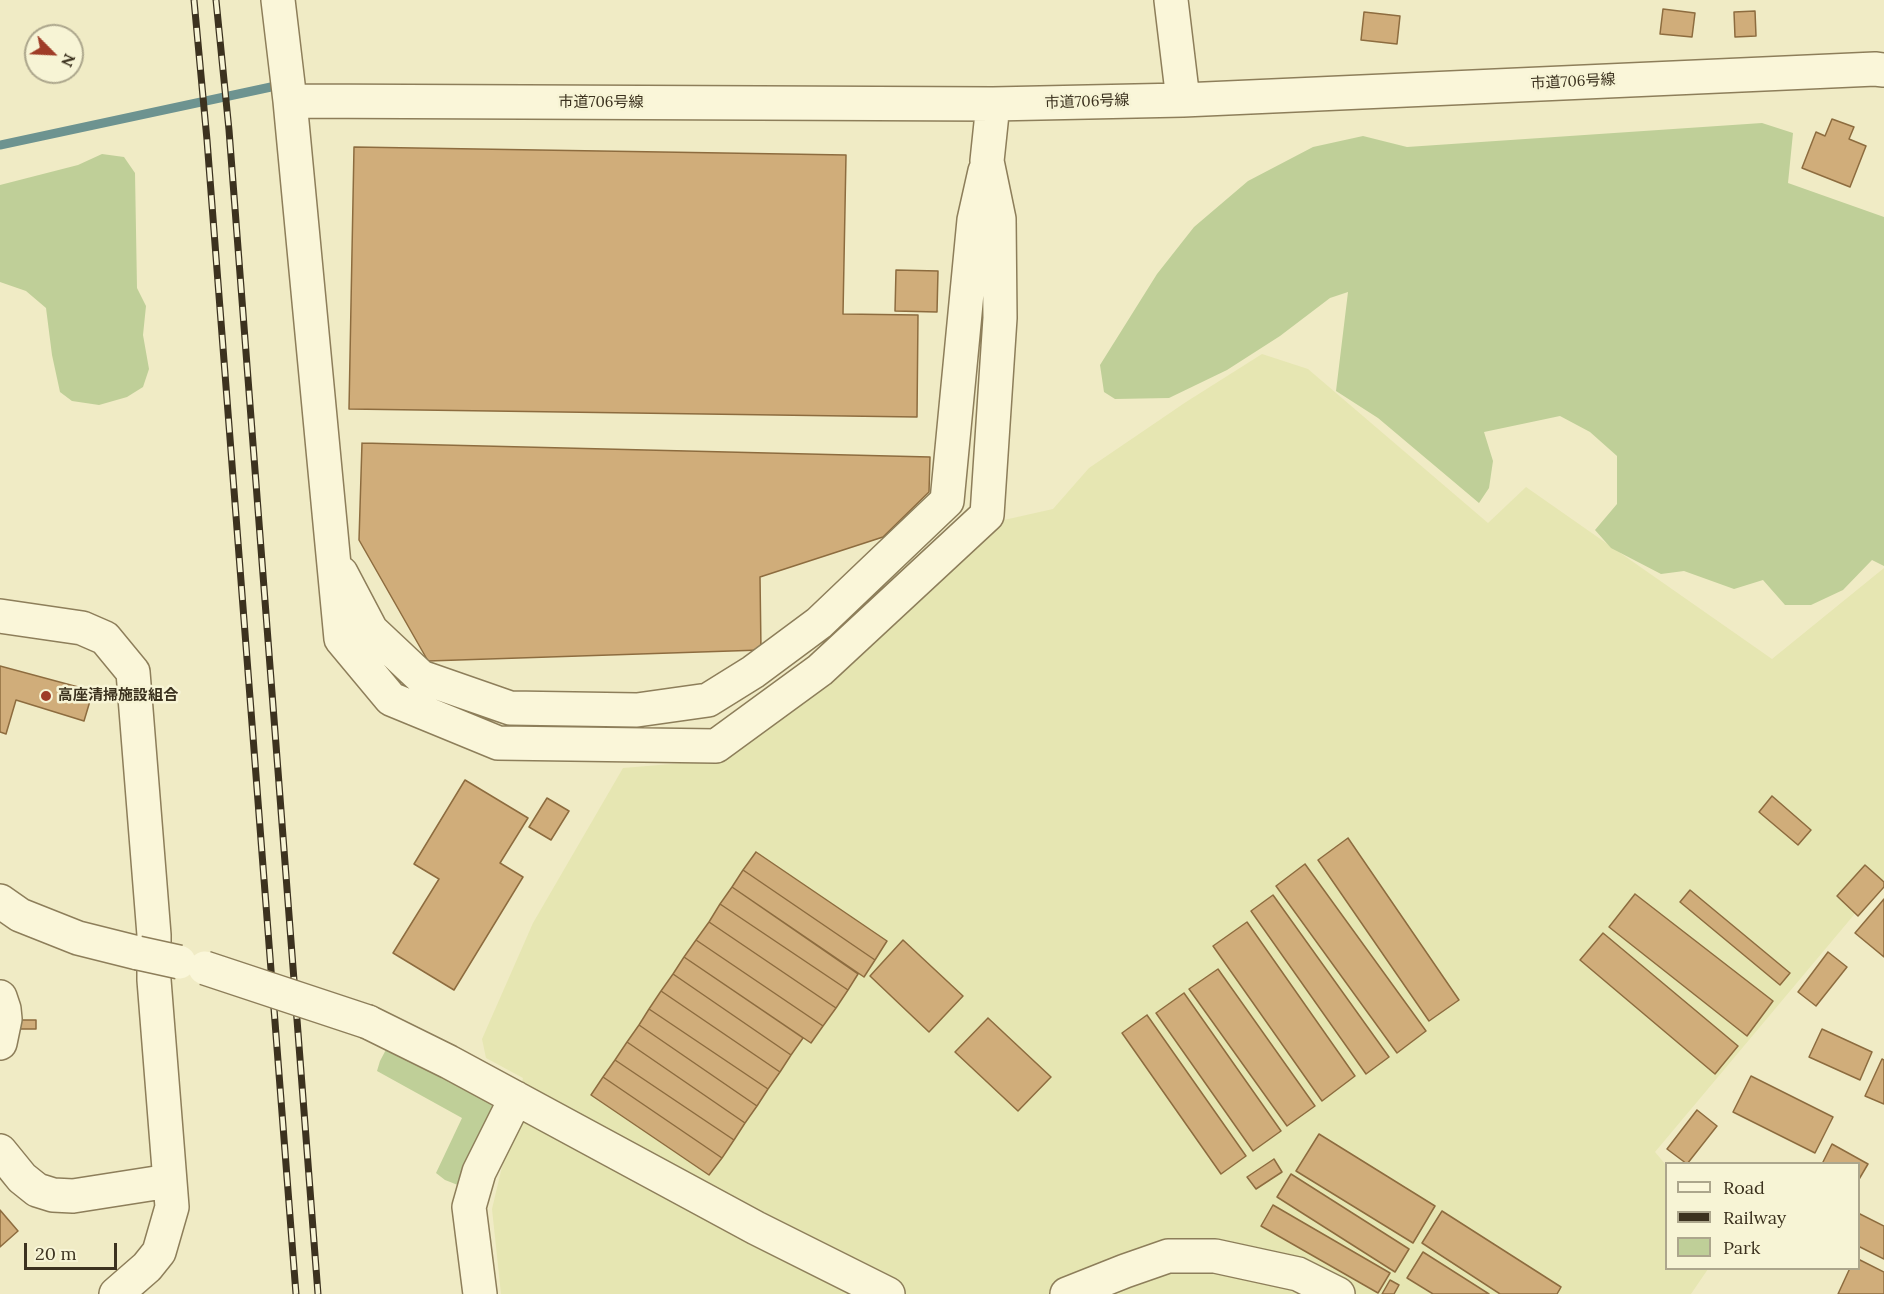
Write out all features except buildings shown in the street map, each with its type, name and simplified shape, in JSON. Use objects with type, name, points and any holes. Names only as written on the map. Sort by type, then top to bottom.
[{"type":"street","points":[[278,0],[290,101],[341,639],[391,699],[498,743],[716,746],[820,670],[987,516],[1000,307],[999,219],[987,161]]},
{"type":"street","points":[[1171,0],[1183,99]]},
{"type":"street","name":"市道706号線","points":[[290,101],[993,104],[1183,99],[1884,70]]},
{"type":"street","points":[[334,559],[371,630],[421,677],[510,708],[637,710],[708,700],[744,678],[819,623],[947,501],[974,220],[987,161],[993,104]]},
{"type":"street","points":[[0,616],[82,627],[105,638],[133,672],[154,934],[154,980],[172,1207],[159,1252],[147,1267],[116,1294]]},
{"type":"street","points":[[0,901],[20,915],[78,938],[192,965],[368,1022],[449,1062],[756,1228],[888,1294]]},
{"type":"street","points":[[0,997],[5,1019],[0,1043]]},
{"type":"street","points":[[480,1294],[470,1207],[479,1172],[516,1098]]},
{"type":"street","points":[[0,1150],[22,1178],[37,1190],[53,1195],[73,1196],[170,1181]]},
{"type":"street","points":[[1067,1294],[1168,1256],[1215,1256],[1298,1274],[1338,1294]]},
{"type":"green space","points":[[1762,123],[1793,133],[1788,183],[1884,217],[1884,566],[1872,560],[1843,590],[1811,605],[1785,605],[1763,580],[1734,589],[1684,571],[1661,574],[1611,548],[1595,530],[1617,504],[1617,456],[1590,432],[1560,416],[1484,432],[1493,461],[1489,488],[1479,503],[1378,418],[1336,391],[1348,292],[1330,298],[1280,336],[1227,370],[1169,398],[1115,399],[1104,392],[1100,365],[1157,274],[1194,227],[1248,181],[1313,147],[1363,136],[1407,147]]},
{"type":"green space","points":[[102,154],[124,157],[135,173],[137,288],[146,306],[143,335],[149,369],[143,387],[127,397],[99,405],[72,401],[60,392],[52,355],[46,308],[26,291],[0,282],[0,185],[78,165]]},
{"type":"green space","points":[[1262,354],[1308,369],[1488,523],[1526,487],[1772,659],[1884,568],[1884,879],[1655,1152],[1665,1164],[1665,1270],[1707,1270],[1691,1294],[501,1294],[492,1209],[523,1078],[486,1058],[482,1039],[533,923],[623,768],[720,760],[835,679],[941,582],[995,522],[1053,509],[1089,468]]},
{"type":"green space","points":[[390,1042],[496,1100],[463,1187],[445,1180],[436,1173],[462,1118],[377,1071]]},
{"type":"waterway","points":[[0,145],[271,87]]},
{"type":"railway","points":[[194,0],[207,140],[296,1294]]},
{"type":"railway","points":[[216,0],[229,130],[318,1294]]},
{"type":"place","name":"高座清掃施設組合","points":[[46,696]]}]
